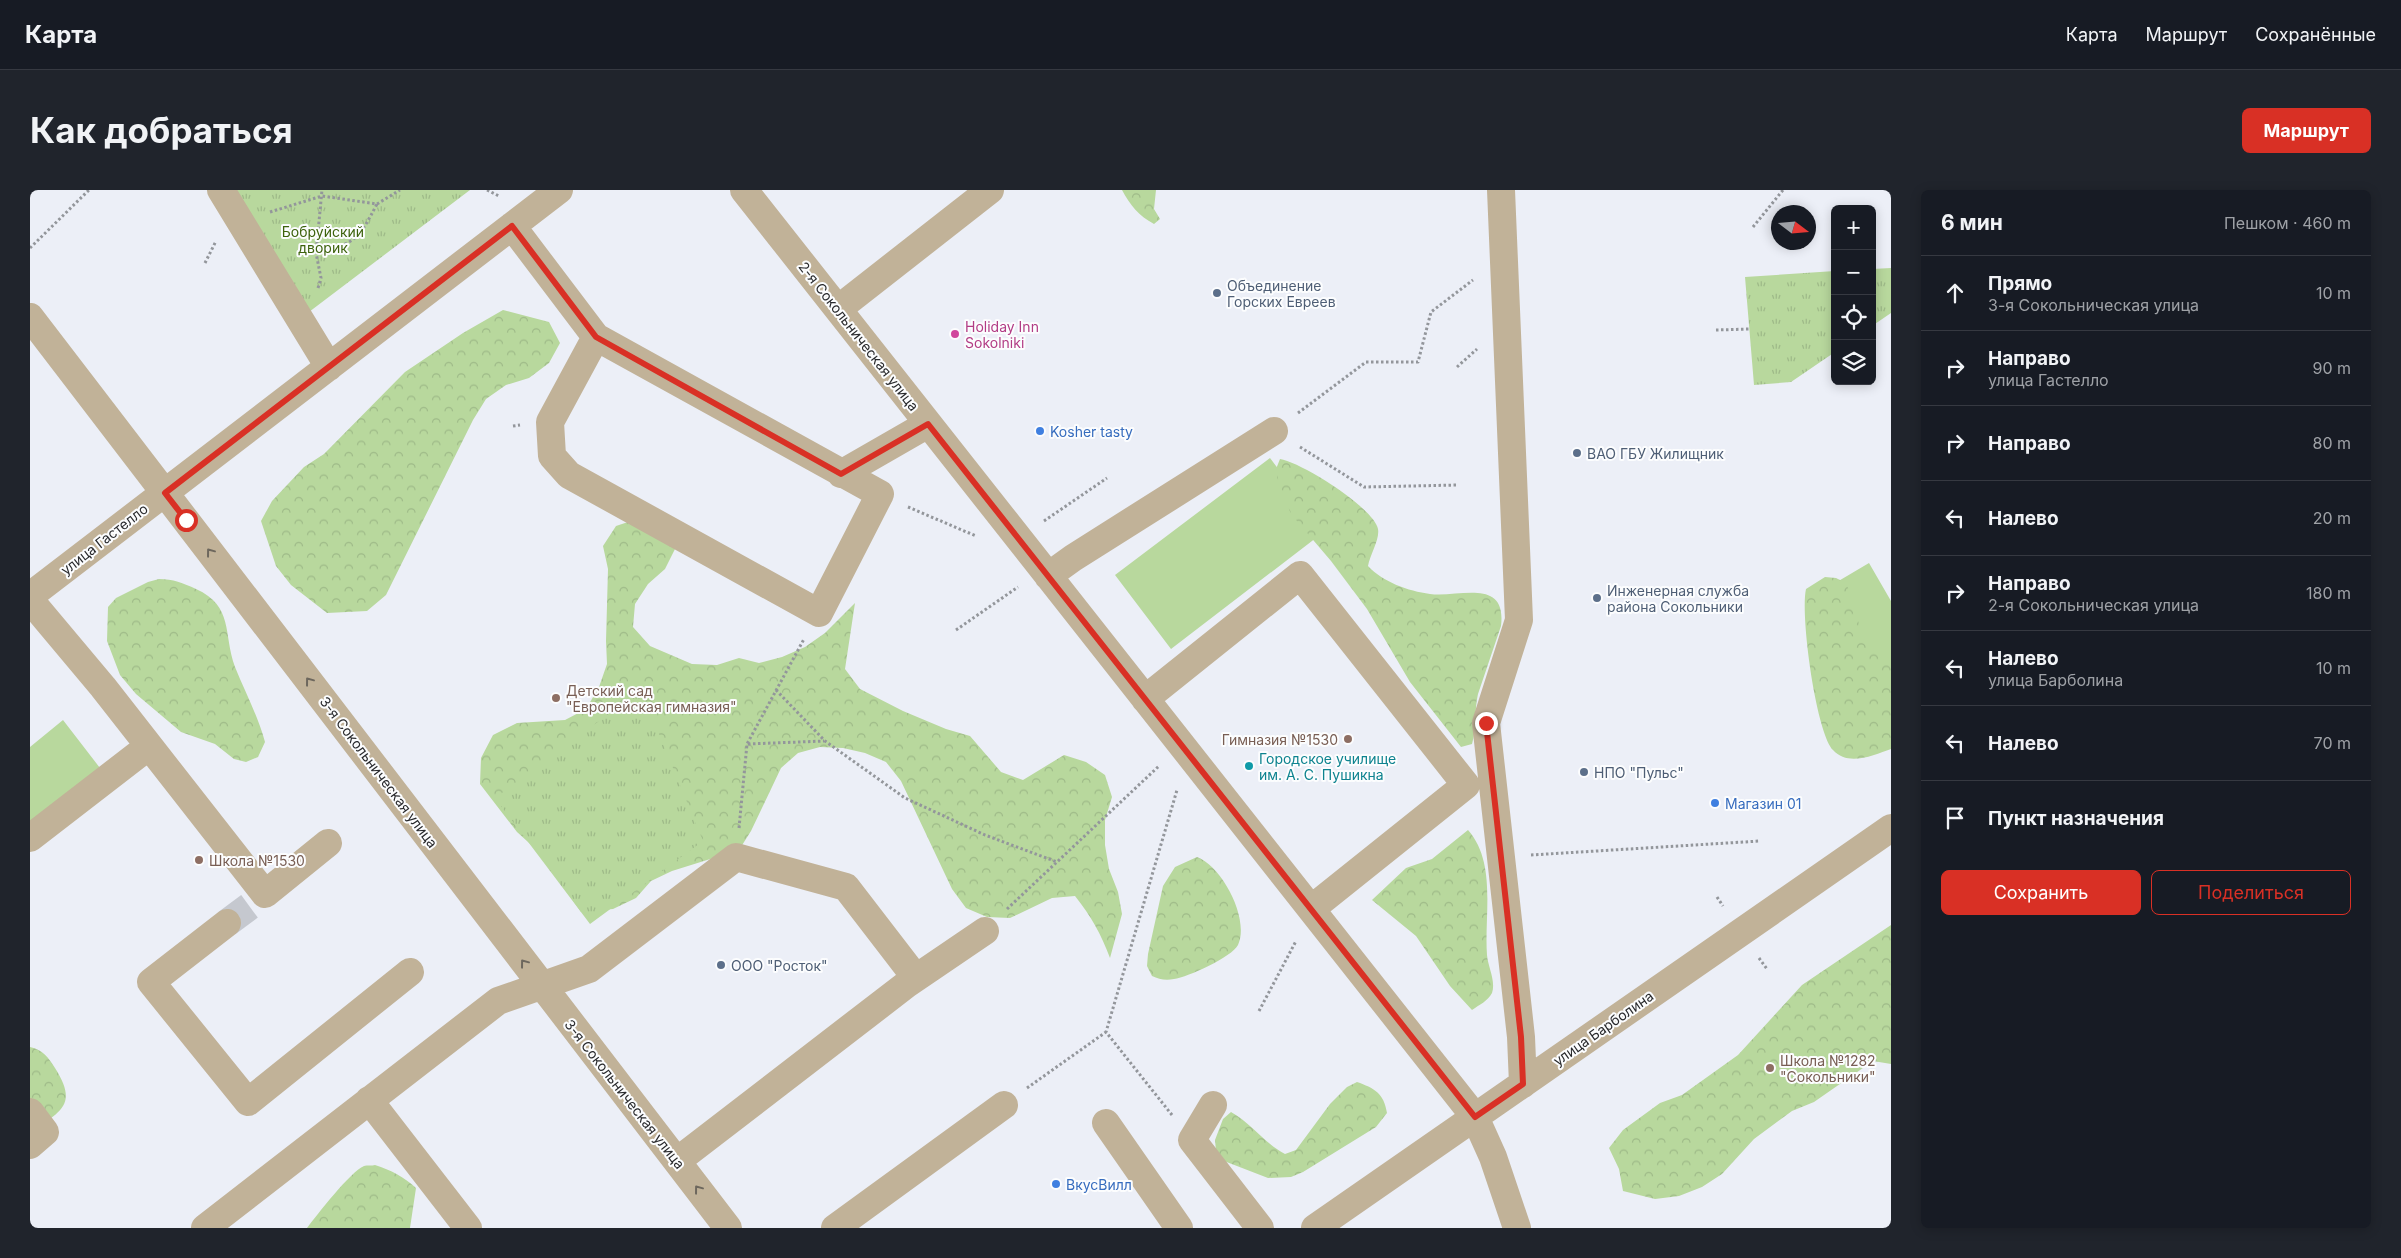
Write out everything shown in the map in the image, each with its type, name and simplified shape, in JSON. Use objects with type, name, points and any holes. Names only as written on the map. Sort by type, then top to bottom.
[{"type":"street","points":[[221,190],[329,367]]},
{"type":"street","name":"улица Гастелло","points":[[30,598],[559,190]]},
{"type":"street","name":"2-я Сокольническая улица","points":[[744,190],[1475,1117],[1493,1157],[1517,1228]]},
{"type":"street","points":[[838,310],[990,190]]},
{"type":"street","points":[[1501,190],[1519,620],[1486,723],[1521,1037],[1523,1084]]},
{"type":"street","points":[[512,226],[596,337],[880,494],[819,613],[569,475],[552,456],[550,422],[596,337]]},
{"type":"street","name":"3-я Сокольническая улица","points":[[30,317],[728,1228]]},
{"type":"street","points":[[841,474],[928,424]]},
{"type":"street","points":[[1048,576],[1073,558],[1274,431]]},
{"type":"street","points":[[1145,699],[1300,575],[1466,785],[1311,909]]},
{"type":"street","points":[[30,598],[149,746],[257,900],[328,842]]},
{"type":"street","points":[[30,838],[149,746]]},
{"type":"street","name":"улица Барболина","points":[[1315,1228],[1891,828]]},
{"type":"street","points":[[221,1223],[369,1100],[498,1001],[589,969],[736,856],[846,887],[916,978]]},
{"type":"street","points":[[227,923],[151,982],[248,1102],[410,972]]},
{"type":"street","points":[[676,1161],[916,978],[985,930]]},
{"type":"street","points":[[369,1100],[468,1228]]},
{"type":"street","points":[[835,1228],[1004,1105]]},
{"type":"street","points":[[1213,1105],[1192,1140],[1260,1228]]},
{"type":"street","points":[[30,1112],[45,1132],[30,1145]]},
{"type":"street","points":[[1106,1123],[1179,1228]]},
{"type":"path","points":[[30,248],[88,190]]},
{"type":"path","points":[[322,190],[316,254],[339,248],[360,234],[378,204],[400,190]]},
{"type":"path","points":[[487,190],[499,197]]},
{"type":"path","points":[[1754,227],[1783,190]]},
{"type":"path","points":[[240,221],[322,196],[378,204]]},
{"type":"path","points":[[1458,485],[1364,487],[1274,431],[1366,362],[1418,362],[1432,312],[1476,278]]},
{"type":"path","points":[[1716,330],[1750,329]]},
{"type":"path","points":[[1044,522],[1107,478]]},
{"type":"path","points":[[880,494],[979,537]]},
{"type":"path","points":[[956,630],[1018,587]]},
{"type":"path","points":[[736,856],[747,744],[819,613]]},
{"type":"path","points":[[776,690],[825,741],[905,798],[985,835],[1057,862]]},
{"type":"path","points":[[747,744],[825,741]]},
{"type":"path","points":[[985,930],[1158,766]]},
{"type":"path","points":[[1004,1105],[1106,1032],[1177,789]]},
{"type":"path","points":[[1524,856],[1760,841]]},
{"type":"path","points":[[1717,897],[1725,909]]},
{"type":"path","points":[[1259,1011],[1296,940]]},
{"type":"path","points":[[1759,958],[1767,969]]},
{"type":"path","points":[[1106,1032],[1192,1140]]},
{"type":"green space","name":"Бобруйский дворик","points":[[234,190],[470,190],[309,312]]},
{"type":"green space","points":[[1122,190],[1156,190],[1154,209],[1160,219],[1154,224],[1139,214]]},
{"type":"green space","points":[[1891,268],[1891,313],[1876,323],[1876,295],[1876,269]]},
{"type":"green space","points":[[1831,271],[1831,355],[1791,382],[1754,385],[1745,277]]},
{"type":"green space","points":[[503,310],[549,322],[560,343],[549,363],[529,378],[506,385],[486,399],[473,420],[386,595],[367,611],[327,613],[291,585],[276,566],[261,521],[272,501],[304,467],[324,454],[405,372],[463,333]]},
{"type":"green space","points":[[1270,458],[1325,531],[1171,649],[1115,575]]},
{"type":"green space","points":[[1280,459],[1304,468],[1335,487],[1351,498],[1374,520],[1378,533],[1368,566],[1381,577],[1396,585],[1422,593],[1441,595],[1478,593],[1489,595],[1496,601],[1501,611],[1501,626],[1478,694],[1472,744],[1461,747],[1410,682],[1367,609],[1331,561],[1291,514],[1278,482],[1276,469]]},
{"type":"green space","points":[[640,518],[675,549],[665,569],[648,584],[635,604],[633,627],[650,646],[692,664],[717,665],[739,658],[759,663],[782,657],[805,647],[825,633],[855,603],[845,669],[860,689],[903,711],[946,729],[970,736],[1001,772],[1023,780],[1064,755],[1086,762],[1105,775],[1112,797],[1105,820],[1105,845],[1109,869],[1118,892],[1122,914],[1110,958],[1095,926],[1075,896],[1052,898],[1010,918],[987,917],[966,908],[952,889],[901,781],[886,762],[865,753],[843,748],[820,747],[798,753],[781,768],[751,831],[739,850],[672,871],[651,881],[636,898],[613,909],[581,912],[538,851],[517,832],[480,784],[481,758],[493,735],[517,723],[565,720],[586,709],[599,687],[607,664],[608,569],[603,546],[616,526]]},
{"type":"green space","points":[[1869,563],[1891,601],[1891,670],[1825,589]]},
{"type":"green space","points":[[1825,577],[1836,578],[1846,583],[1855,606],[1860,629],[1891,664],[1891,749],[1861,758],[1846,758],[1833,750],[1827,739],[1815,698],[1805,623],[1806,589]]},
{"type":"green space","points":[[159,579],[178,582],[196,589],[208,596],[222,612],[231,655],[265,742],[258,757],[246,762],[234,759],[215,744],[181,732],[136,694],[120,675],[107,641],[108,607],[116,598],[148,582]]},
{"type":"green space","points":[[641,690],[703,841],[590,924],[495,798]]},
{"type":"green space","points":[[63,720],[100,768],[30,823],[30,747]]},
{"type":"green space","points":[[1468,830],[1477,843],[1483,858],[1486,874],[1487,955],[1493,984],[1490,996],[1472,1010],[1450,986],[1416,936],[1372,900],[1406,868],[1432,859]]},
{"type":"green space","points":[[1197,857],[1216,871],[1231,895],[1237,908],[1240,922],[1241,934],[1238,945],[1219,961],[1189,975],[1171,980],[1157,978],[1152,976],[1147,966],[1163,886],[1175,867]]},
{"type":"green space","points":[[1891,925],[1891,1064],[1873,1061],[1814,1102],[1792,1111],[1754,1139],[1722,1174],[1702,1187],[1679,1196],[1655,1199],[1623,1191],[1619,1169],[1609,1148],[1623,1130],[1660,1103],[1682,1095],[1738,1055],[1802,985]]},
{"type":"green space","points":[[30,1047],[42,1052],[52,1064],[62,1081],[66,1099],[57,1113],[30,1133]]},
{"type":"green space","points":[[1357,1082],[1381,1096],[1387,1113],[1376,1127],[1303,1172],[1291,1177],[1268,1178],[1224,1161],[1216,1151],[1215,1140],[1223,1119],[1231,1112],[1285,1154],[1296,1150],[1330,1104],[1347,1087]]},
{"type":"green space","points":[[375,1165],[397,1174],[416,1188],[410,1228],[307,1228],[351,1176],[364,1166]]},
{"type":"tunnel","points":[[227,923],[250,906]]},
{"type":"place","name":"Объединение Горских Евреев","points":[[1217,293]]},
{"type":"place","name":"Holiday Inn Sokolniki","points":[[955,334]]},
{"type":"place","name":"Kosher tasty","points":[[1040,431]]},
{"type":"place","name":"ВАО ГБУ Жилищник","points":[[1577,453]]},
{"type":"place","name":"Инженерная служба района Сокольники","points":[[1597,598]]},
{"type":"place","name":"Детский сад \"Европейская гимназия\"","points":[[556,698]]},
{"type":"place","name":"Гимназия №1530","points":[[1348,739]]},
{"type":"place","name":"Городское училище им. А. С. Пушикна","points":[[1249,766]]},
{"type":"place","name":"НПО \"Пульс\"","points":[[1584,772]]},
{"type":"place","name":"Магазин 01","points":[[1715,803]]},
{"type":"place","name":"Школа №1530","points":[[199,860]]},
{"type":"place","name":"ООО \"Росток\"","points":[[721,965]]},
{"type":"place","name":"Школа №1282 \"Сокольники\"","points":[[1770,1068]]},
{"type":"place","name":"ВкусВилл","points":[[1056,1184]]},
{"type":"route","points":[[186,520],[165,493],[512,226],[534,252],[596,337],[841,474],[928,424],[1475,1117],[1523,1084],[1521,1037],[1486,723]]}]
